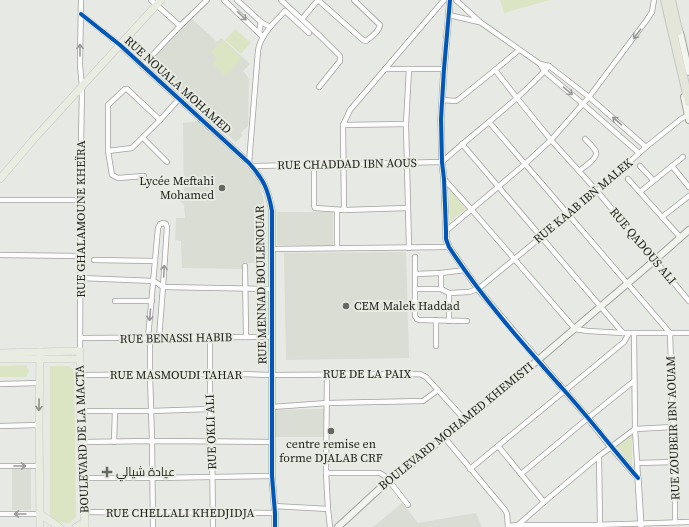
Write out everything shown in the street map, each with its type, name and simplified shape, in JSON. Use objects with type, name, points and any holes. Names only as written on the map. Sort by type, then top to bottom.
[{"type":"highway","points":[[665,0],[674,26],[689,86]]},
{"type":"highway","points":[[671,0],[674,26],[689,102]]},
{"type":"main road","points":[[0,179],[157,2]]},
{"type":"main road","points":[[674,26],[681,36],[689,72]]},
{"type":"main road","points":[[674,26],[672,36],[688,117]]},
{"type":"main road","name":"BOULEVARD MOHAMED KHEMISTI","points":[[338,527],[389,480],[413,463],[575,329],[655,260],[685,233],[689,227]]},
{"type":"main road","points":[[0,353],[80,355]]},
{"type":"main road","points":[[0,359],[40,355]]},
{"type":"main road","points":[[40,355],[40,527]]},
{"type":"main road","name":"BOULEVARD DE LA MACTA","points":[[80,355],[80,411],[85,524]]},
{"type":"main road","points":[[40,514],[59,527]]},
{"type":"main road","points":[[76,527],[85,524]]},
{"type":"street","name":"RUE GHALAMOUNE KHEÏRA","points":[[80,355],[82,87],[80,65],[81,0]]},
{"type":"street","points":[[142,66],[207,0]]},
{"type":"street","points":[[224,0],[261,35]]},
{"type":"street","points":[[237,0],[261,22],[270,27]]},
{"type":"street","points":[[281,0],[340,56],[340,61],[319,88]]},
{"type":"street","points":[[302,19],[318,0],[362,40],[366,41],[374,35],[380,25],[354,0]]},
{"type":"street","points":[[344,210],[343,125],[350,110],[444,0]]},
{"type":"street","points":[[450,0],[441,119],[446,239],[449,247],[478,289],[638,478]]},
{"type":"street","points":[[456,0],[480,22],[519,50],[540,64],[549,66],[589,97],[646,147]]},
{"type":"street","points":[[446,231],[551,140],[589,97],[646,21],[652,12],[654,0]]},
{"type":"street","points":[[157,2],[180,26]]},
{"type":"street","points":[[261,35],[285,11],[309,33]]},
{"type":"street","name":"RUE NOUALA MOHAMED","points":[[81,14],[120,45],[258,173]]},
{"type":"street","points":[[449,15],[480,22]]},
{"type":"street","points":[[251,165],[261,22]]},
{"type":"street","points":[[442,100],[458,100],[519,50]]},
{"type":"street","points":[[540,64],[544,71],[639,153]]},
{"type":"street","points":[[442,162],[517,98],[549,66]]},
{"type":"street","points":[[385,69],[444,69]]},
{"type":"street","points":[[409,70],[406,124],[410,248]]},
{"type":"street","name":"RUE QADOUS ALI","points":[[495,70],[551,140],[597,191],[689,301]]},
{"type":"street","points":[[144,176],[118,178],[112,175],[108,151],[108,105],[125,89],[128,89],[160,120]]},
{"type":"street","points":[[108,151],[130,149],[143,138],[179,99]]},
{"type":"street","name":"RUE KAAB IBN MALEK","points":[[478,289],[597,191],[646,147],[681,119],[688,117]]},
{"type":"street","points":[[489,122],[670,333]]},
{"type":"street","points":[[343,125],[406,124]]},
{"type":"street","points":[[143,138],[167,162]]},
{"type":"street","points":[[579,171],[595,157],[596,153],[585,139]]},
{"type":"street","points":[[462,144],[623,332]]},
{"type":"street","points":[[640,192],[683,157]]},
{"type":"street","name":"RUE CHADDAD IBN AOUS","points":[[251,165],[344,165],[442,162]]},
{"type":"street","points":[[314,165],[314,206],[317,209],[344,210],[408,208]]},
{"type":"street","points":[[640,166],[653,180]]},
{"type":"street","points":[[672,166],[689,187]]},
{"type":"street","name":"RUE MENNAD BOULENOUAR","points":[[258,173],[265,183],[272,211],[272,476],[275,527]]},
{"type":"street","points":[[444,179],[575,329],[631,333],[689,333]]},
{"type":"street","points":[[628,179],[662,217],[685,233]]},
{"type":"street","points":[[662,217],[689,196]]},
{"type":"street","points":[[0,200],[81,200]]},
{"type":"street","points":[[337,210],[337,248]]},
{"type":"street","points":[[153,527],[149,338],[158,228],[160,224],[166,224],[163,287],[158,338]]},
{"type":"street","points":[[272,249],[449,247]]},
{"type":"street","points":[[0,255],[81,256]]},
{"type":"street","points":[[414,257],[416,289],[415,316],[417,319],[467,321]]},
{"type":"street","points":[[94,260],[155,261]]},
{"type":"street","points":[[245,266],[246,337]]},
{"type":"street","points":[[415,274],[465,270]]},
{"type":"street","points":[[441,273],[441,289]]},
{"type":"street","points":[[81,278],[154,282],[163,287],[272,289]]},
{"type":"street","points":[[416,289],[441,289],[449,293],[469,292],[478,289]]},
{"type":"street","points":[[449,293],[449,321]]},
{"type":"street","points":[[115,301],[152,301]]},
{"type":"street","points":[[436,320],[436,346]]},
{"type":"street","points":[[631,333],[641,525]]},
{"type":"street","points":[[470,468],[624,342],[631,333]]},
{"type":"street","name":"RUE ZOUBEIR IBN AOUAM","points":[[670,333],[675,462],[675,522]]},
{"type":"street","name":"RUE OKLI ALI","points":[[210,337],[213,527]]},
{"type":"street","name":"RUE BENASSI HABIB","points":[[80,338],[272,337]]},
{"type":"street","points":[[327,374],[326,473],[330,527]]},
{"type":"street","name":"RUE DE LA PAIX","points":[[272,375],[420,374],[426,377],[465,420]]},
{"type":"street","name":"RUE MASMOUDI TAHAR","points":[[80,375],[272,375]]},
{"type":"street","points":[[521,474],[634,381]]},
{"type":"street","points":[[0,384],[40,383]]},
{"type":"street","points":[[272,407],[327,403],[423,401],[438,390]]},
{"type":"street","points":[[80,411],[210,409]]},
{"type":"street","points":[[114,442],[115,411]]},
{"type":"street","points":[[0,426],[39,425]]},
{"type":"street","points":[[518,525],[599,456],[635,429],[673,427]]},
{"type":"street","points":[[444,437],[505,510],[507,514],[508,527],[518,525],[594,526],[689,522]]},
{"type":"street","points":[[82,442],[272,442]]},
{"type":"street","points":[[498,446],[544,502]]},
{"type":"street","points":[[599,456],[600,525]]},
{"type":"street","points":[[637,463],[675,462]]},
{"type":"street","points":[[0,466],[39,466]]},
{"type":"street","points":[[326,473],[379,473],[384,475],[389,480],[408,505]]},
{"type":"street","points":[[83,478],[213,478],[272,476]]},
{"type":"street","points":[[274,506],[328,509]]},
{"type":"street","name":"RUE CHELLALI KHEDJIDJA","points":[[85,512],[275,513]]},
{"type":"street","points":[[0,514],[40,514]]},
{"type":"shaded area","points":[[190,17],[217,42],[221,38],[250,64],[243,71],[249,79],[248,126],[241,133],[243,135],[236,142],[148,63]]},
{"type":"shaded area","name":"Lycée Meftahi Mohamed","points":[[199,121],[258,178],[266,211],[266,263],[242,263],[242,269],[182,268],[181,241],[175,240],[176,218],[185,218],[184,204],[180,202],[184,198],[183,123]]},
{"type":"shaded area","points":[[277,212],[333,212],[333,246],[277,245]]},
{"type":"shaded area","name":"CEM Malek Haddad","points":[[406,252],[409,358],[286,360],[284,253]]},
{"type":"shaded area","points":[[324,409],[324,437],[274,437],[274,410]]},
{"type":"shaded area","points":[[12,468],[31,468],[31,510],[12,510]]},
{"type":"shaded area","points":[[402,503],[418,523],[476,513],[482,527],[373,527]]},
{"type":"green space","points":[[500,0],[550,0],[504,13]]},
{"type":"green space","points":[[235,29],[251,43],[241,54],[225,40]]},
{"type":"green space","points":[[222,40],[242,58],[226,76],[213,64],[217,58],[211,52]]},
{"type":"green space","points":[[449,189],[466,209],[450,221]]},
{"type":"green space","points":[[26,365],[29,371],[26,377],[0,377],[0,366]]},
{"type":"green space","points":[[50,366],[68,366],[74,370],[76,516],[70,523],[57,522],[50,516]]},
{"type":"green space","points":[[632,435],[632,465],[616,446]]},
{"type":"cycle path","points":[[450,0],[441,119],[446,239],[449,247],[503,320],[638,478]]},
{"type":"cycle path","points":[[81,14],[120,45],[249,163],[262,180],[267,191],[272,211],[272,476],[275,527]]},
{"type":"place","name":"Lycée Meftahi Mohamed","points":[[222,188]]},
{"type":"place","name":"CEM Malek Haddad","points":[[346,306]]},
{"type":"place","name":"centre remise en forme DJALAB CRF","points":[[331,431]]},
{"type":"place","name":"عيادة شيالي","points":[[107,472]]}]
